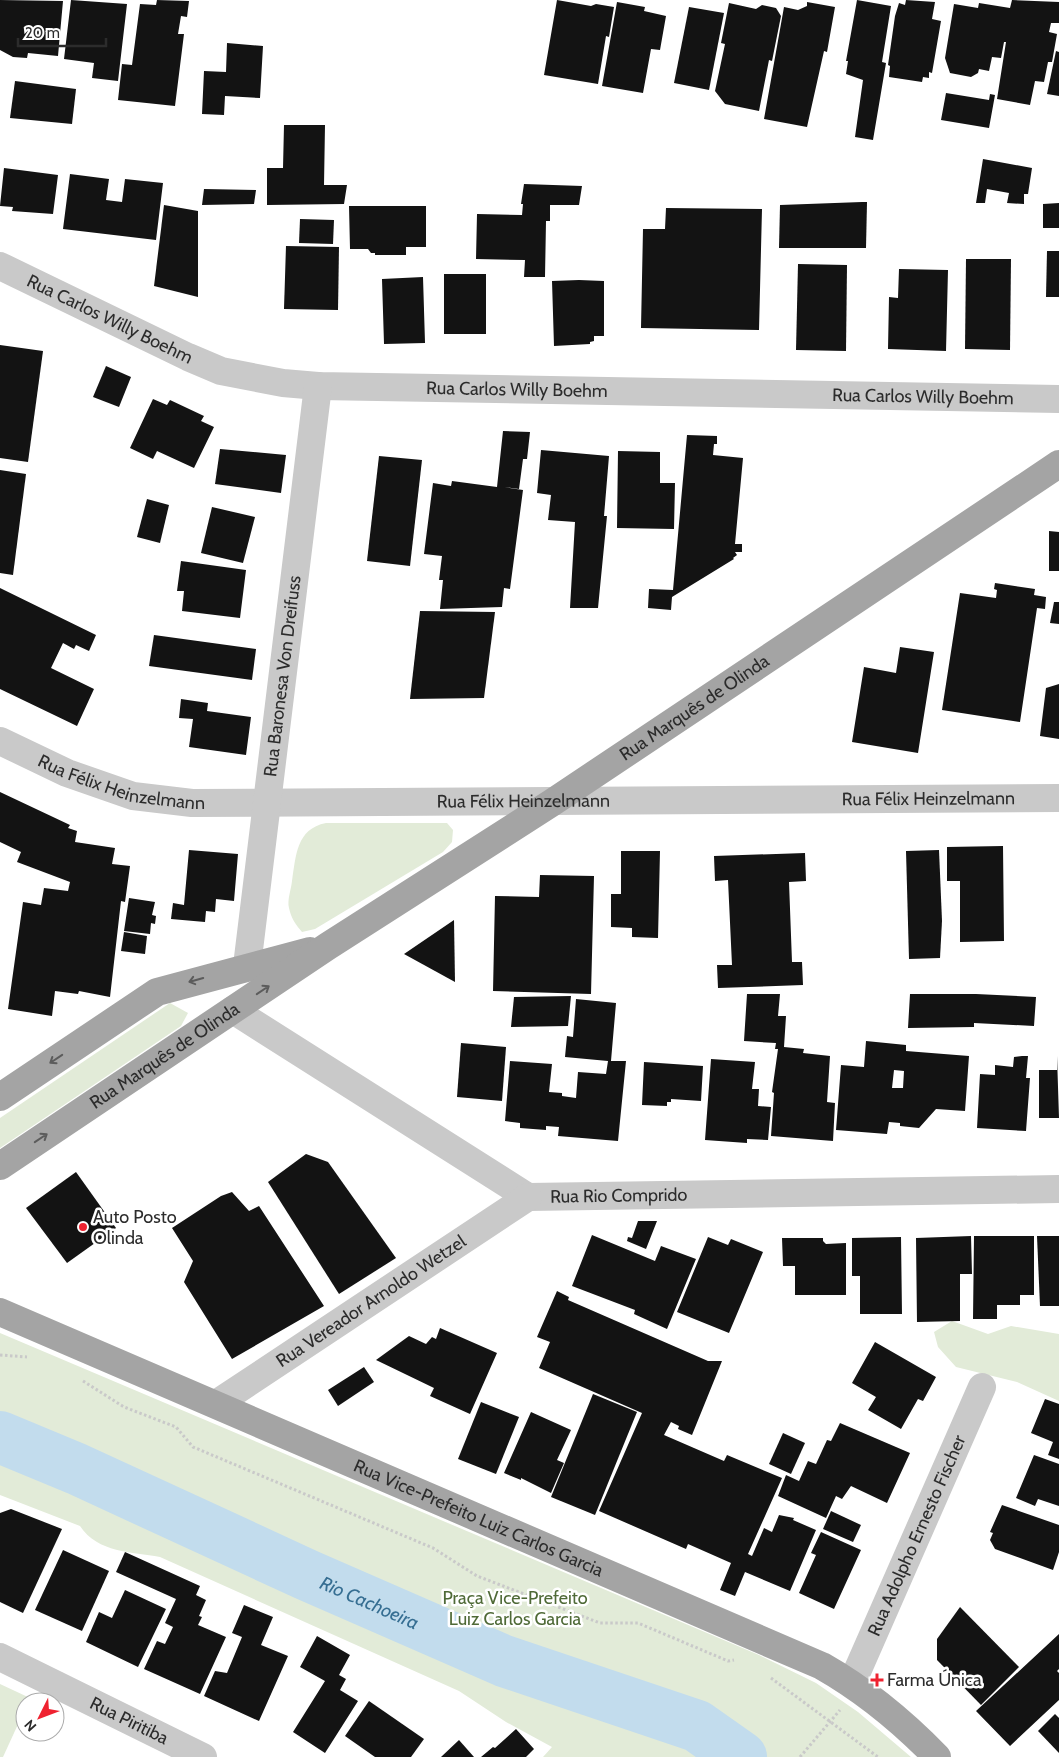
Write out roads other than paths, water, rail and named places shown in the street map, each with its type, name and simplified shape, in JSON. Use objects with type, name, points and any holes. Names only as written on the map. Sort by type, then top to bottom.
[{"type":"main road","name":"Rua Marquês de Olinda","points":[[0,1166],[328,946],[552,802],[1059,464]]},
{"type":"main road","name":"Rua Marquês de Olinda","points":[[0,1097],[157,992],[247,966],[328,946]]},
{"type":"main road","name":"Rua Vice-Prefeito Luiz Carlos Garcia","points":[[0,1312],[789,1651],[852,1683],[902,1722],[937,1757]]},
{"type":"street","name":"Rua Carlos Willy Boehm","points":[[0,266],[188,357],[221,371],[283,383],[318,386],[1059,400]]},
{"type":"street","name":"Rua Baronesa Von Dreifuss","points":[[247,966],[318,386]]},
{"type":"street","name":"Rua Félix Heinzelmann","points":[[0,741],[67,772],[132,796],[183,802],[267,804],[1059,798]]},
{"type":"street","name":"Rua Rio Comprido","points":[[233,1010],[528,1197],[1059,1189]]},
{"type":"street","name":"Rua Vereador Arnoldo Wetzel","points":[[216,1404],[528,1197]]},
{"type":"street","name":"Rua Adolpho Ernesto Fischer","points":[[852,1683],[982,1387]]},
{"type":"street","name":"Rua Piritiba","points":[[0,1657],[204,1757]]},
{"type":"waterway","name":"Rio Cachoeira","points":[[0,1437],[77,1469],[307,1575],[504,1661],[697,1726],[741,1757]]},
{"type":"place","name":"Auto Posto Olinda","points":[[83,1227]]},
{"type":"place","name":"Farma Única","points":[[877,1680]]},
{"type":"park label","name":"Praça Vice-Prefeito Luiz Carlos Garcia","points":[[515,1608]]}]
